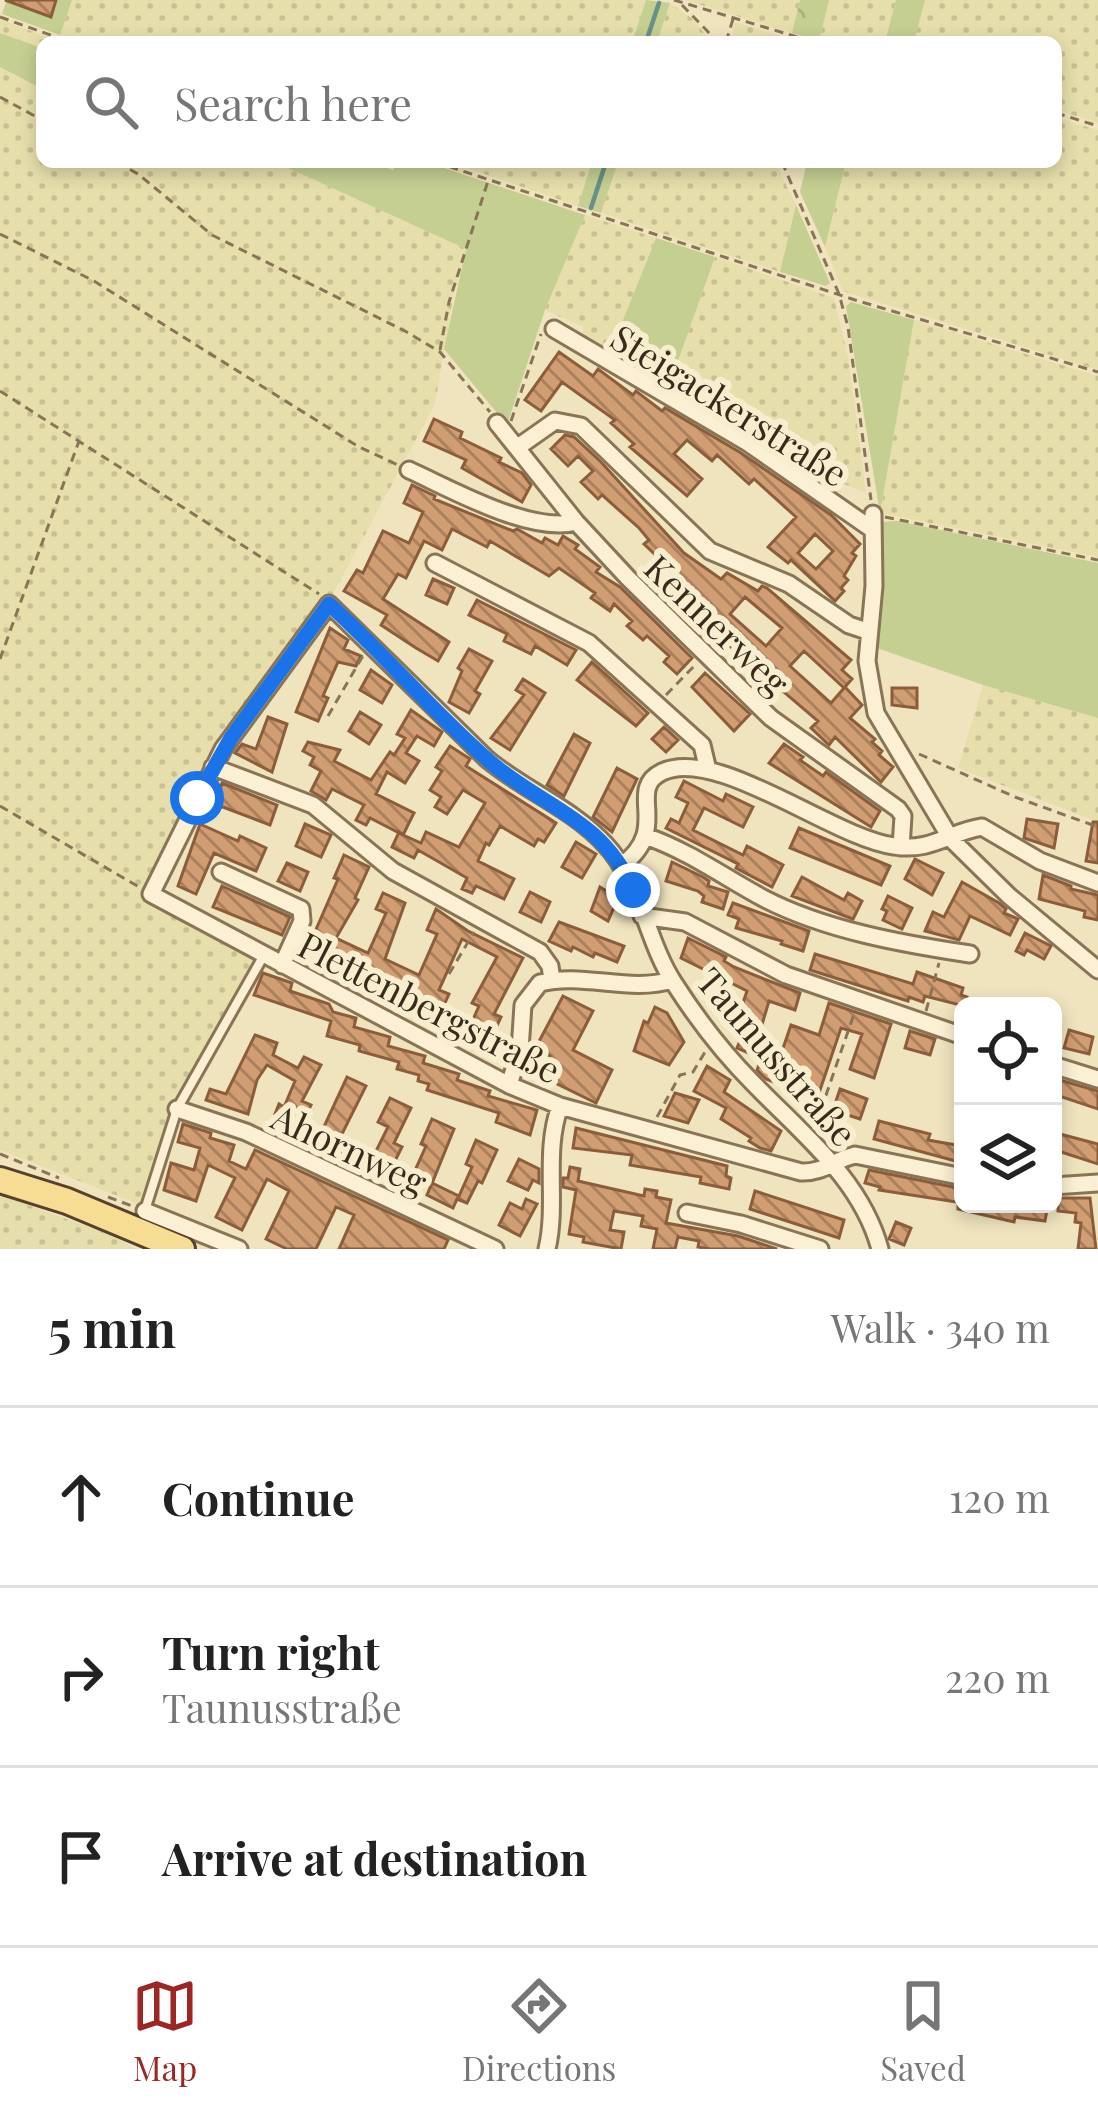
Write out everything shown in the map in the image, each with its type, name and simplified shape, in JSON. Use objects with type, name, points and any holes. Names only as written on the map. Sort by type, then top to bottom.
[{"type":"main road","points":[[0,1180],[67,1201],[182,1249]]},
{"type":"street","name":"Steigackerstraße","points":[[554,329],[873,522]]},
{"type":"street","points":[[507,435],[555,421],[581,426],[710,551],[789,584],[849,625],[867,631]]},
{"type":"street","name":"Kennerweg","points":[[507,435],[576,522],[771,718],[829,764],[898,809],[903,816],[901,847]]},
{"type":"street","points":[[409,470],[528,519],[576,522]]},
{"type":"street","points":[[873,522],[869,687],[893,748],[951,839],[1009,896],[1098,970]]},
{"type":"street","points":[[435,563],[589,643],[703,746],[708,770]]},
{"type":"street","points":[[151,894],[213,767],[329,604]]},
{"type":"street","name":"Taunusstraße","points":[[329,604],[487,759],[590,829],[622,865],[672,980],[725,1052],[832,1164],[865,1209],[880,1249]]},
{"type":"street","points":[[213,767],[313,806],[393,872],[540,952],[550,966],[552,980]]},
{"type":"street","points":[[622,865],[648,837],[648,786],[658,773],[682,767],[708,770],[837,827],[901,847],[928,847],[982,827],[1040,861],[1098,883]]},
{"type":"street","points":[[648,837],[681,849],[789,909],[970,953]]},
{"type":"street","points":[[220,872],[301,909],[302,921],[282,964]]},
{"type":"street","name":"Plettenbergstraße","points":[[151,894],[509,1085],[560,1106],[800,1172],[818,1172],[844,1157],[866,1155],[954,1175]]},
{"type":"street","points":[[642,916],[685,922],[786,975],[954,1033]]},
{"type":"street","points":[[509,1085],[520,1050],[523,1005],[531,991],[552,980],[644,985],[672,980]]},
{"type":"street","points":[[1062,1068],[1098,1079]]},
{"type":"street","points":[[547,1249],[550,1146],[560,1106]]},
{"type":"street","name":"Ahornweg","points":[[177,1109],[246,1132],[495,1249]]},
{"type":"street","points":[[1062,1185],[1098,1183]]},
{"type":"street","points":[[145,1211],[239,1249]]},
{"type":"street","points":[[687,1213],[820,1249]]},
{"type":"lane","points":[[145,1211],[177,1109],[264,955]]},
{"type":"path","points":[[676,0],[794,36]]},
{"type":"path","points":[[676,0],[712,36]]},
{"type":"path","points":[[0,17],[53,36]]},
{"type":"path","points":[[728,36],[733,18]]},
{"type":"path","points":[[0,97],[36,117]]},
{"type":"path","points":[[1062,115],[1098,126]]},
{"type":"path","points":[[128,168],[212,235],[440,352],[473,387],[507,435]]},
{"type":"path","points":[[453,168],[839,294],[1098,372]]},
{"type":"path","points":[[785,168],[839,294],[848,328],[873,522],[1098,560]]},
{"type":"path","points":[[440,352],[449,302],[488,179]]},
{"type":"path","points":[[0,234],[94,281],[359,447],[409,470]]},
{"type":"path","points":[[507,435],[539,334],[554,329]]},
{"type":"path","points":[[0,391],[308,584],[329,604]]},
{"type":"path","points":[[0,659],[80,441]]},
{"type":"path","points":[[328,716],[371,643]]},
{"type":"path","points":[[657,705],[706,653]]},
{"type":"path","points":[[893,748],[933,757],[1015,797],[1098,827]]},
{"type":"path","points":[[0,806],[151,894]]},
{"type":"path","points":[[449,974],[481,920]]},
{"type":"path","points":[[923,1022],[943,950]]},
{"type":"path","points":[[809,1140],[859,1001]]},
{"type":"path","points":[[650,1129],[680,1075],[693,1072],[703,1051],[717,1056],[725,1052]]},
{"type":"shaded area","points":[[72,0],[646,0],[634,36],[60,35]]},
{"type":"shaded area","points":[[685,0],[800,0],[792,33]]},
{"type":"shaded area","points":[[829,0],[896,0],[887,36],[820,36]]},
{"type":"shaded area","points":[[925,0],[1098,0],[1098,123],[1062,112],[1062,36],[916,36]]},
{"type":"shaded area","points":[[670,3],[706,36],[659,36]]},
{"type":"shaded area","points":[[0,19],[44,36],[36,36],[36,46],[0,33]]},
{"type":"shaded area","points":[[735,22],[781,36],[732,36]]},
{"type":"shaded area","points":[[0,67],[36,86],[36,168],[288,168],[466,249],[435,404],[334,592],[246,715],[151,893],[264,955],[165,1134],[141,1205],[0,1150]]},
{"type":"shaded area","points":[[1062,120],[1098,130],[1098,370],[843,291],[825,247],[845,168],[1062,168]]},
{"type":"shaded area","points":[[467,168],[590,168],[578,206]]},
{"type":"shaded area","points":[[616,168],[778,168],[796,205],[780,272],[601,213]]},
{"type":"shaded area","points":[[585,215],[656,238],[608,356],[585,342],[583,327],[545,310]]},
{"type":"shaded area","points":[[715,257],[834,298],[849,362],[866,493],[844,484],[835,497],[728,421],[668,389]]},
{"type":"shaded area","points":[[914,320],[1098,376],[1098,557],[880,513]]},
{"type":"shaded area","points":[[983,685],[1098,718],[1098,822],[958,768]]},
{"type":"shaded area","points":[[0,1195],[111,1235],[136,1249],[0,1249]]},
{"type":"green space","points":[[7,0],[72,0],[60,35],[2,14]]},
{"type":"green space","points":[[646,0],[670,3],[659,36],[634,36]]},
{"type":"green space","points":[[800,0],[829,0],[820,36],[792,33]]},
{"type":"green space","points":[[896,0],[925,0],[916,36],[887,36]]},
{"type":"green space","points":[[0,33],[36,46],[36,86],[0,67]]},
{"type":"green space","points":[[288,168],[444,168],[585,215],[545,310],[507,425],[444,349],[466,249]]},
{"type":"green space","points":[[590,168],[616,168],[601,213],[578,206]]},
{"type":"green space","points":[[806,168],[845,168],[825,247],[800,192]]},
{"type":"green space","points":[[796,205],[830,283],[826,286],[780,272]]},
{"type":"green space","points":[[656,238],[715,257],[668,389],[608,357]]},
{"type":"green space","points":[[851,302],[914,320],[880,513],[846,306]]},
{"type":"green space","points":[[897,521],[1098,563],[1098,718],[874,647],[883,522]]},
{"type":"building","points":[[5,0],[56,0],[51,17]]},
{"type":"building","points":[[559,352],[593,376],[598,369],[633,395],[636,391],[662,411],[665,408],[741,453],[831,515],[860,544],[844,576],[848,580],[841,588],[844,591],[835,601],[791,560],[788,563],[768,547],[796,517],[754,479],[749,484],[717,455],[712,461],[687,440],[674,454],[702,479],[687,496],[630,447],[634,444],[611,423],[615,420],[562,382],[541,411],[525,400]],"holes":[[[815,534],[833,551],[816,569],[798,553]]]},
{"type":"building","points":[[434,419],[522,473],[531,485],[522,502],[462,468],[466,460],[424,441]]},
{"type":"building","points":[[565,435],[574,437],[684,553],[721,579],[727,573],[758,591],[767,588],[851,660],[842,670],[852,679],[845,687],[862,705],[850,718],[875,739],[872,742],[882,751],[879,755],[893,767],[881,782],[835,737],[829,745],[811,728],[818,721],[691,613],[703,600],[644,544],[649,540],[639,528],[581,482],[593,471],[578,456],[568,466],[551,449]],"holes":[[[745,597],[782,628],[766,646],[730,614]],[[804,651],[844,688],[831,703],[790,666]]]},
{"type":"building","points":[[412,485],[434,499],[542,543],[545,538],[558,545],[563,536],[578,545],[575,549],[600,567],[596,572],[620,587],[692,658],[677,674],[664,662],[669,656],[627,626],[632,621],[614,604],[610,611],[591,598],[595,593],[559,568],[549,576],[490,541],[487,547],[452,529],[442,550],[424,541],[406,578],[398,574],[383,599],[449,642],[438,661],[416,648],[381,625],[387,615],[344,591],[357,570],[363,573],[383,531],[409,543],[423,512],[404,503]]},
{"type":"building","points":[[433,579],[454,588],[447,604],[426,595]]},
{"type":"building","points":[[477,600],[576,650],[567,665],[535,646],[531,654],[504,641],[507,634],[469,615]]},
{"type":"building","points":[[330,628],[348,640],[344,649],[361,656],[356,666],[338,662],[318,721],[296,712]]},
{"type":"building","points":[[469,649],[492,661],[469,713],[449,702]]},
{"type":"building","points":[[592,662],[648,713],[636,726],[577,680]]},
{"type":"building","points":[[371,670],[392,685],[382,703],[360,690]]},
{"type":"building","points":[[705,673],[750,714],[734,731],[692,687]]},
{"type":"building","points":[[523,679],[545,693],[510,750],[491,738],[524,695],[516,690]]},
{"type":"building","points":[[892,688],[917,688],[917,708],[892,705]]},
{"type":"building","points":[[411,710],[442,732],[434,746],[417,736],[406,753],[419,761],[405,783],[387,772],[376,794],[414,813],[403,835],[421,843],[426,832],[459,847],[485,803],[463,790],[447,814],[435,807],[441,797],[430,790],[442,771],[436,767],[450,746],[470,759],[466,766],[556,823],[544,842],[538,839],[534,846],[500,826],[486,843],[478,861],[514,879],[504,899],[476,886],[472,893],[462,889],[467,878],[418,850],[414,858],[392,847],[399,833],[370,818],[366,825],[356,820],[364,805],[332,789],[326,800],[311,791],[321,771],[310,765],[314,757],[303,751],[308,742],[340,750],[334,761],[371,780],[405,738],[397,734]]},
{"type":"building","points":[[360,712],[381,725],[369,744],[349,731]]},
{"type":"building","points":[[268,717],[287,724],[272,772],[235,753],[242,744],[256,749]]},
{"type":"building","points":[[664,727],[678,740],[666,752],[652,739]]},
{"type":"building","points":[[574,734],[590,743],[564,796],[547,785]]},
{"type":"building","points":[[784,744],[803,757],[800,760],[823,776],[826,772],[880,811],[871,827],[769,763]]},
{"type":"building","points":[[617,768],[637,779],[612,832],[593,817]]},
{"type":"building","points":[[684,781],[723,801],[726,794],[753,807],[743,827],[704,808],[693,830],[743,855],[747,846],[783,865],[772,887],[666,828],[671,819],[679,823],[688,803],[676,797]]},
{"type":"building","points":[[222,783],[277,805],[270,825],[215,804]]},
{"type":"building","points":[[1027,819],[1058,824],[1054,848],[1024,838]]},
{"type":"building","points":[[1093,822],[1098,822],[1098,863],[1086,861]]},
{"type":"building","points":[[200,824],[266,848],[256,871],[214,853],[196,894],[178,886]]},
{"type":"building","points":[[305,824],[331,835],[321,857],[296,846]]},
{"type":"building","points":[[799,828],[890,866],[881,885],[790,848]]},
{"type":"building","points":[[576,842],[596,854],[582,878],[562,867]]},
{"type":"building","points":[[344,855],[369,867],[358,900],[336,938],[368,953],[386,913],[376,909],[383,893],[405,903],[385,959],[419,975],[437,934],[427,930],[436,909],[523,958],[494,1014],[501,1017],[491,1055],[469,1045],[479,1006],[472,1003],[497,957],[462,939],[439,990],[449,994],[439,1016],[307,950]]},
{"type":"building","points":[[915,859],[943,873],[932,895],[905,879]]},
{"type":"building","points":[[672,862],[709,881],[708,886],[728,892],[723,909],[702,902],[704,896],[698,891],[666,881]]},
{"type":"building","points":[[287,863],[308,872],[300,891],[278,881]]},
{"type":"building","points":[[1043,875],[1098,895],[1098,920],[1084,917],[1085,911],[1039,899]]},
{"type":"building","points":[[802,877],[844,900],[848,893],[862,901],[853,919],[792,896]]},
{"type":"building","points":[[962,882],[1018,919],[1010,935],[970,916],[959,940],[925,931],[933,912],[944,917]]},
{"type":"building","points":[[222,886],[290,917],[282,935],[213,907]]},
{"type":"building","points":[[600,887],[618,898],[608,921],[591,911]]},
{"type":"building","points":[[530,892],[550,902],[541,922],[520,912]]},
{"type":"building","points":[[888,896],[912,908],[902,929],[883,920]]},
{"type":"building","points":[[733,903],[809,931],[803,951],[736,928],[739,919],[728,915]]},
{"type":"building","points":[[559,922],[624,946],[617,962],[549,941]]},
{"type":"building","points":[[1025,933],[1051,946],[1044,959],[1027,950],[1024,955],[1016,951]]},
{"type":"building","points":[[688,938],[726,957],[724,961],[734,967],[800,993],[795,1010],[769,1001],[753,1055],[737,1048],[746,1026],[736,1023],[747,991],[681,958]]},
{"type":"building","points":[[815,954],[913,984],[917,972],[963,988],[961,995],[967,997],[954,997],[954,1003],[925,996],[923,1002],[909,997],[908,1001],[810,970]]},
{"type":"building","points":[[263,973],[292,983],[290,991],[329,1004],[333,1012],[356,1018],[354,1027],[390,1037],[388,1046],[425,1056],[423,1063],[459,1074],[457,1080],[490,1091],[488,1096],[537,1110],[530,1135],[496,1122],[499,1113],[427,1090],[429,1084],[418,1081],[419,1075],[397,1069],[399,1062],[327,1036],[331,1021],[254,995]]},
{"type":"building","points":[[563,996],[593,1011],[573,1050],[612,1070],[596,1103],[543,1077],[550,1056],[535,1049]]},
{"type":"building","points":[[829,1003],[891,1024],[874,1078],[850,1069],[862,1034],[841,1028],[817,1099],[766,1079],[757,1070],[763,1054],[779,1060],[791,1025],[819,1035]]},
{"type":"building","points":[[655,1007],[667,1013],[684,1042],[669,1065],[634,1051],[644,1021],[648,1023]]},
{"type":"building","points":[[1069,1030],[1093,1037],[1089,1054],[1064,1048]]},
{"type":"building","points":[[910,1031],[935,1039],[930,1055],[905,1048]]},
{"type":"building","points":[[255,1035],[277,1043],[273,1055],[298,1068],[304,1057],[321,1065],[302,1101],[311,1105],[301,1126],[275,1114],[279,1104],[284,1107],[295,1081],[267,1065],[257,1080],[248,1114],[206,1100],[210,1089],[226,1094]]},
{"type":"building","points":[[707,1066],[730,1080],[724,1092],[781,1131],[771,1151],[721,1119],[726,1108],[694,1091]]},
{"type":"building","points":[[347,1077],[366,1086],[338,1142],[321,1133]]},
{"type":"building","points":[[1062,1081],[1098,1091],[1098,1109],[1062,1097]]},
{"type":"building","points":[[840,1089],[867,1099],[860,1119],[833,1110]]},
{"type":"building","points":[[675,1093],[699,1100],[688,1123],[664,1116]]},
{"type":"building","points":[[390,1098],[411,1108],[394,1143],[402,1147],[391,1169],[372,1159],[388,1127],[378,1122]]},
{"type":"building","points":[[432,1119],[454,1129],[431,1186],[412,1177]]},
{"type":"building","points":[[879,1121],[930,1134],[928,1140],[954,1145],[954,1161],[874,1139]]},
{"type":"building","points":[[183,1124],[234,1145],[229,1161],[246,1169],[255,1150],[448,1240],[444,1249],[339,1249],[354,1215],[336,1207],[316,1249],[287,1249],[266,1239],[289,1191],[267,1179],[242,1230],[216,1217],[235,1178],[208,1165],[196,1201],[164,1190],[171,1163],[194,1170],[200,1148],[178,1142]]},
{"type":"building","points":[[576,1128],[727,1166],[729,1189],[700,1183],[701,1177],[630,1165],[632,1155],[573,1148]]},
{"type":"building","points":[[1062,1135],[1098,1144],[1098,1164],[1062,1152]]},
{"type":"building","points":[[476,1140],[497,1150],[467,1203],[457,1199],[453,1208],[427,1195],[432,1183],[459,1196],[472,1167],[466,1164]]},
{"type":"building","points":[[340,1143],[370,1157],[365,1167],[335,1153]]},
{"type":"building","points":[[519,1159],[539,1169],[539,1183],[533,1180],[528,1190],[508,1181]]},
{"type":"building","points":[[570,1167],[580,1169],[578,1181],[644,1196],[645,1189],[657,1191],[656,1197],[671,1200],[666,1223],[738,1236],[777,1249],[710,1249],[698,1247],[699,1241],[678,1237],[675,1249],[653,1249],[657,1229],[641,1226],[643,1216],[614,1211],[610,1230],[624,1232],[621,1249],[583,1242],[584,1237],[569,1234],[576,1190],[563,1187],[563,1178],[568,1178]]},
{"type":"building","points":[[869,1170],[954,1187],[954,1202],[879,1190],[865,1183]]},
{"type":"building","points":[[755,1191],[844,1220],[839,1238],[750,1209]]},
{"type":"building","points":[[1062,1198],[1090,1198],[1096,1249],[1078,1249],[1081,1223],[1075,1222],[1076,1213],[1062,1211]]},
{"type":"building","points":[[526,1199],[537,1204],[520,1236],[499,1225],[510,1203],[522,1209]]},
{"type":"building","points":[[975,1213],[1046,1213],[1045,1221],[1015,1217],[1014,1222]]},
{"type":"building","points":[[896,1222],[911,1228],[904,1245],[889,1239]]},
{"type":"waterway","points":[[648,36],[659,3]]},
{"type":"waterway","points":[[591,208],[604,168]]},
{"type":"route","points":[[197,798],[218,757],[329,604],[487,759],[590,829],[622,865],[633,890]]}]
